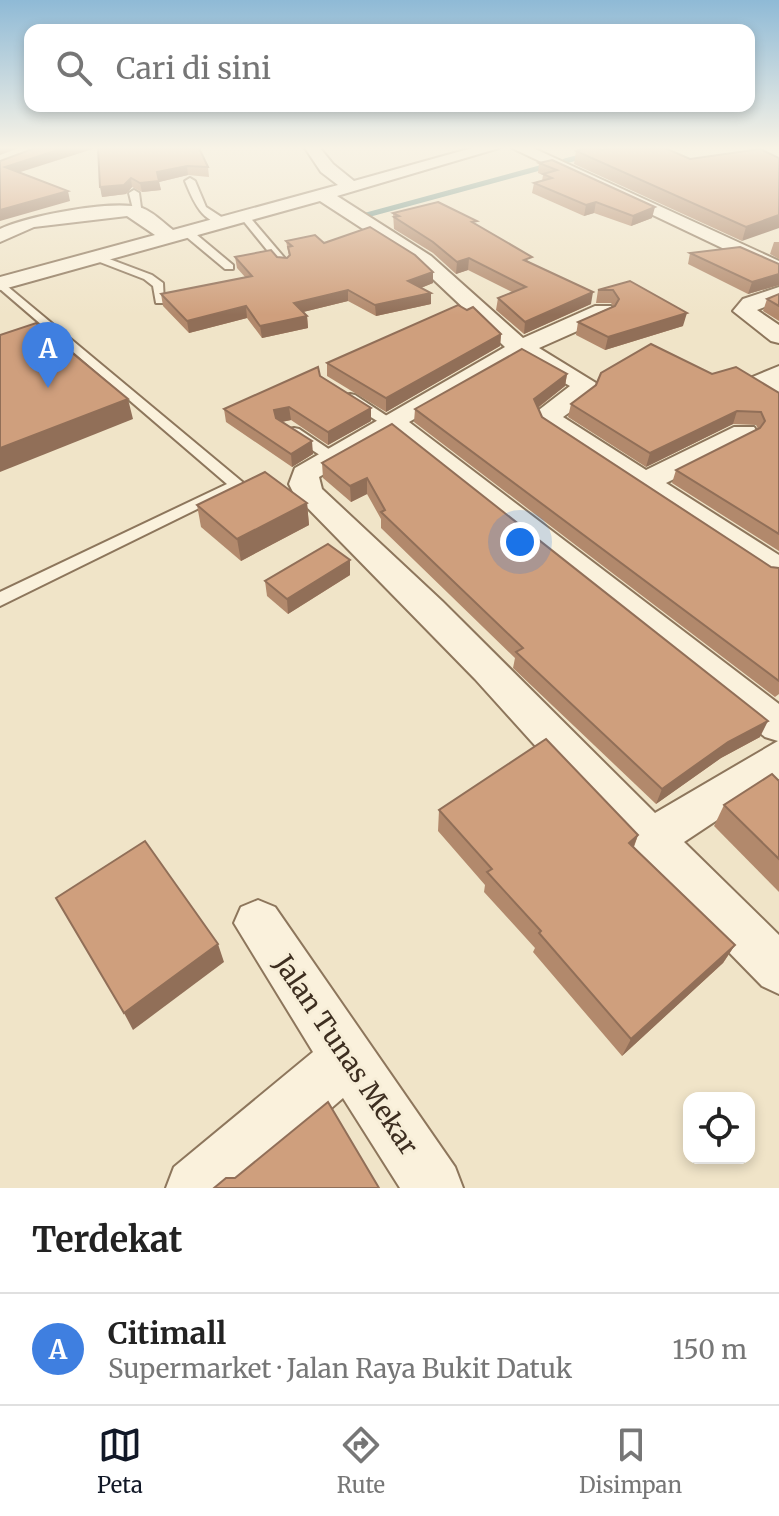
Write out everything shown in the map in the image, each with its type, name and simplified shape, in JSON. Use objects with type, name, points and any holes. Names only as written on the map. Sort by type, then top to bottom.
[{"type":"street","points":[[0,284],[291,203]]},
{"type":"street","points":[[336,203],[424,260],[520,348],[585,386],[583,391],[548,413],[549,420],[645,482],[771,555]]},
{"type":"street","points":[[638,203],[779,269]]},
{"type":"street","points":[[0,236],[30,222],[118,211],[139,213],[178,234]]},
{"type":"street","points":[[779,293],[751,304],[744,311],[779,336]]},
{"type":"street","points":[[603,311],[520,348],[331,456],[305,474],[304,484],[309,494],[407,585],[649,840],[779,969]]},
{"type":"street","points":[[779,373],[759,383],[779,397]]},
{"type":"street","points":[[392,422],[779,726]]},
{"type":"street","points":[[645,482],[744,433]]},
{"type":"street","points":[[649,840],[779,758]]},
{"type":"street","name":"Jalan Tunas Mekar","points":[[258,923],[434,1188]]},
{"type":"street","points":[[195,1188],[348,1058]]},
{"type":"lane","points":[[137,203],[139,213]]},
{"type":"lane","points":[[200,203],[202,209],[222,222]]},
{"type":"lane","points":[[244,216],[284,264]]},
{"type":"lane","points":[[178,234],[229,267]]},
{"type":"lane","points":[[96,257],[148,277],[159,285],[160,301]]},
{"type":"lane","points":[[0,284],[46,332],[238,485],[0,600]]},
{"type":"lane","points":[[340,391],[392,422]]},
{"type":"lane","points":[[284,426],[331,456]]},
{"type":"building","points":[[0,203],[23,203],[0,210]]},
{"type":"building","points":[[441,203],[477,221],[472,222],[532,257],[524,260],[593,292],[525,322],[498,298],[526,287],[469,258],[457,262],[394,217],[399,216],[393,213]]},
{"type":"building","points":[[600,203],[647,203],[655,207],[633,216]]},
{"type":"building","points":[[693,203],[779,203],[779,215],[746,227]]},
{"type":"building","points":[[370,227],[415,255],[433,272],[408,281],[431,293],[375,305],[348,290],[294,303],[307,316],[260,326],[246,306],[187,321],[161,294],[252,276],[235,257],[271,250],[277,257],[287,258],[290,255],[288,247],[292,246],[286,241],[315,235],[324,243]]},
{"type":"building","points":[[740,247],[779,264],[779,274],[752,282],[690,253]]},
{"type":"building","points":[[630,281],[687,313],[608,337],[578,322],[615,306],[619,299],[613,290],[598,290]]},
{"type":"building","points":[[779,294],[779,306],[767,299]]},
{"type":"building","points":[[458,305],[467,310],[473,307],[501,334],[386,398],[327,363]]},
{"type":"building","points":[[36,323],[128,399],[0,448],[0,335]]},
{"type":"building","points":[[651,344],[712,374],[736,367],[779,393],[779,534],[676,470],[760,428],[765,421],[761,412],[737,411],[650,453],[571,404],[596,385],[601,373]]},
{"type":"building","points":[[522,349],[567,374],[534,399],[542,417],[771,567],[779,568],[779,681],[415,409]]},
{"type":"building","points":[[318,367],[320,376],[371,408],[328,432],[289,407],[274,410],[276,418],[312,441],[291,454],[224,409]]},
{"type":"building","points":[[392,424],[768,721],[728,742],[662,789],[516,652],[523,648],[381,512],[385,510],[367,478],[350,486],[322,463]]},
{"type":"building","points":[[265,472],[307,503],[237,539],[197,505]]},
{"type":"building","points":[[328,544],[350,560],[287,599],[265,581]]},
{"type":"building","points":[[546,739],[638,835],[629,843],[735,945],[631,1039],[487,872],[492,869],[439,810]]},
{"type":"building","points":[[772,774],[779,781],[779,859],[724,805]]},
{"type":"building","points":[[145,841],[218,944],[124,1013],[56,898]]},
{"type":"building","points":[[328,1102],[379,1188],[214,1188],[226,1178],[235,1178]]},
{"type":"waterway","points":[[363,216],[409,203]]},
{"type":"place","name":"Citimall","points":[[48,388]]}]
